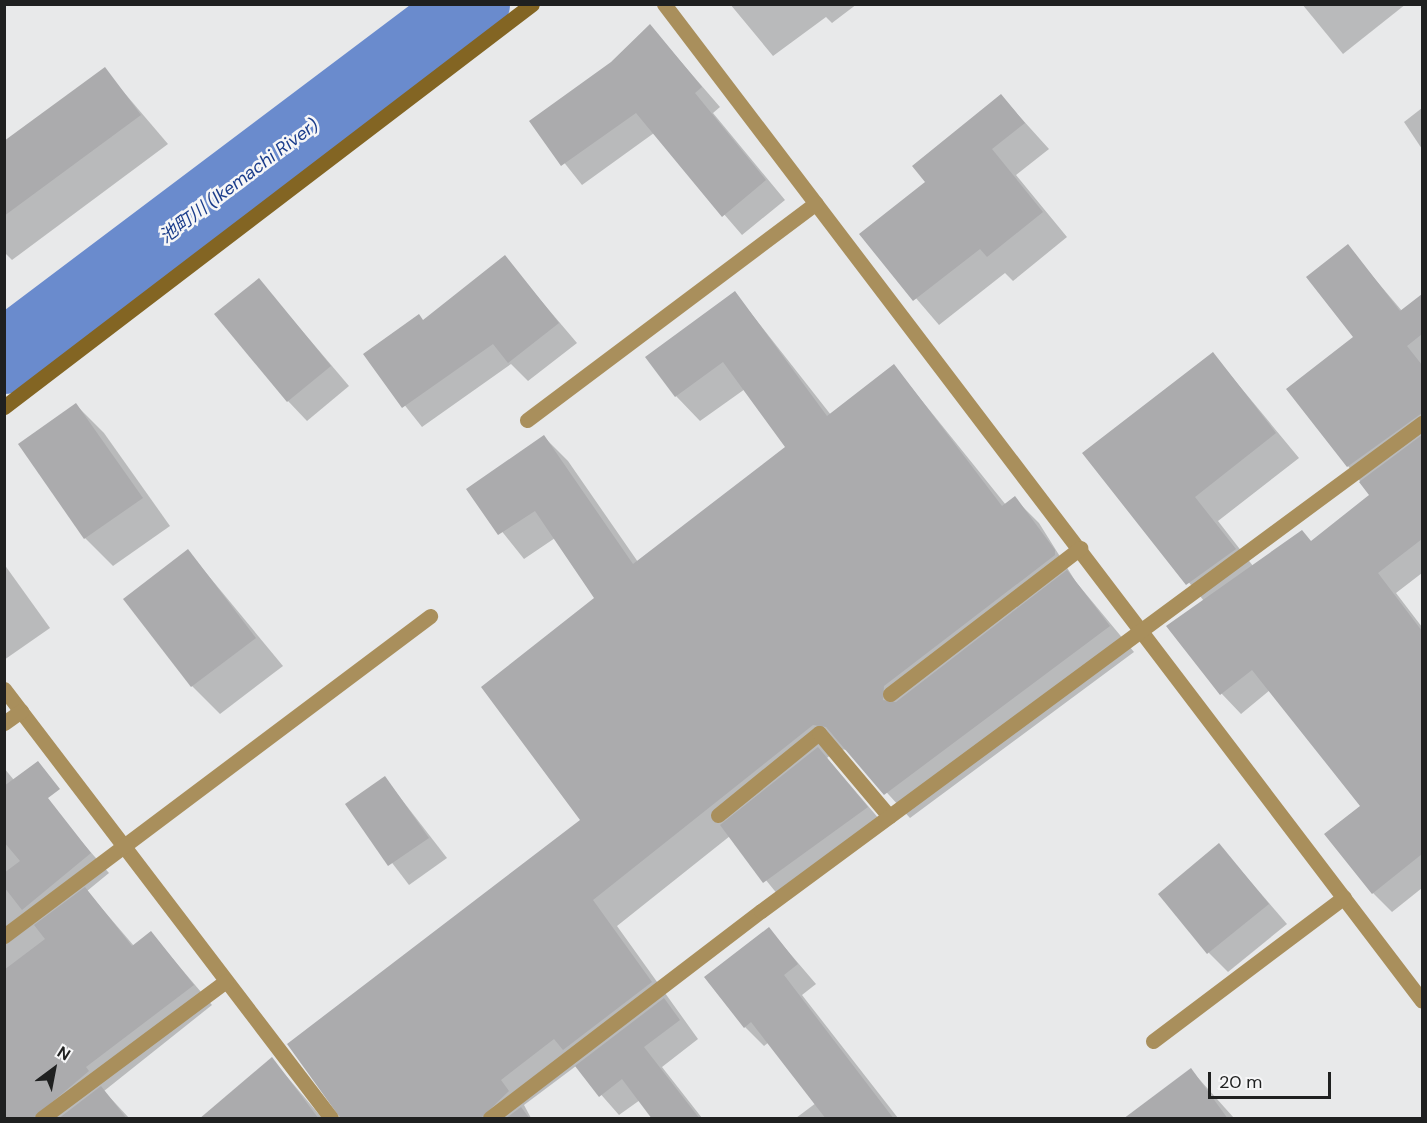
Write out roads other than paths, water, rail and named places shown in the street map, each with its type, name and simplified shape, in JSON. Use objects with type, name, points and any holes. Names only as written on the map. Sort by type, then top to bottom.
[{"type":"street","points":[[4,407],[532,4]]},
{"type":"street","points":[[664,4],[1422,1001]]},
{"type":"street","points":[[527,420],[816,203]]},
{"type":"street","points":[[490,1119],[889,816],[1422,423]]},
{"type":"street","points":[[890,694],[1080,549]]},
{"type":"street","points":[[4,936],[125,848],[430,616]]},
{"type":"street","points":[[4,689],[331,1119]]},
{"type":"street","points":[[4,723],[21,711]]},
{"type":"street","points":[[718,814],[819,733],[889,816]]},
{"type":"street","points":[[1153,1041],[1344,897]]},
{"type":"street","points":[[42,1119],[226,981]]},
{"type":"waterway","name":"池町川 (Ikemachi River)","points":[[4,357],[473,4]]}]
